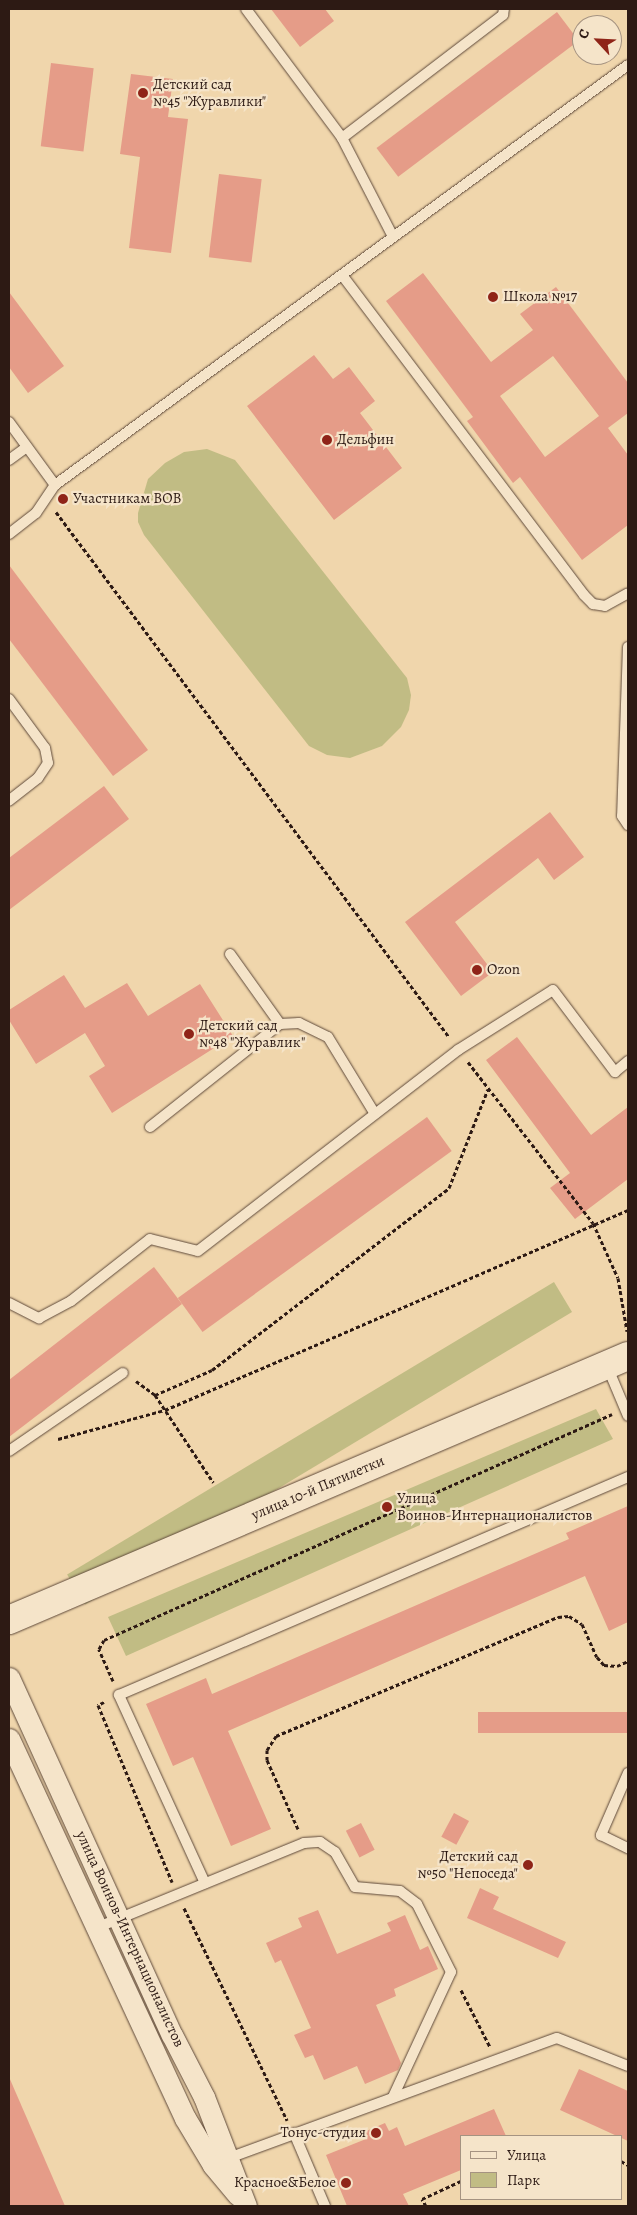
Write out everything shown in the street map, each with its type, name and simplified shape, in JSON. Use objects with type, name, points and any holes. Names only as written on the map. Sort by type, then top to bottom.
[{"type":"main road","name":"улица 10-й Пятилетки","points":[[9,1620],[618,1361]]},
{"type":"street","name":"улица Воинов-Интернационалистов","points":[[9,1678],[120,1917],[222,2161],[246,2204]]},
{"type":"street","name":"улица Воинов-Интернационалистов","points":[[9,1739],[185,2118],[222,2161]]},
{"type":"lane","points":[[246,9],[342,138],[393,237]]},
{"type":"lane","points":[[342,138],[503,15],[504,9]]},
{"type":"lane","points":[[9,534],[36,513],[47,500],[54,485],[628,65]]},
{"type":"lane","points":[[342,275],[584,595],[594,604],[605,606],[628,593]]},
{"type":"lane","points":[[9,422],[54,485]]},
{"type":"lane","points":[[9,460],[27,446]]},
{"type":"lane","points":[[628,647],[622,816],[628,824]]},
{"type":"lane","points":[[9,698],[45,748],[48,763],[38,778],[9,801]]},
{"type":"lane","points":[[230,954],[280,1024]]},
{"type":"lane","points":[[9,1303],[39,1318],[71,1301],[150,1239],[198,1251],[458,1050],[553,990],[615,1072],[628,1061]]},
{"type":"lane","points":[[150,1127],[280,1024],[299,1023],[328,1037],[375,1114]]},
{"type":"lane","points":[[618,1361],[627,1412]]},
{"type":"lane","points":[[9,1451],[123,1372]]},
{"type":"lane","points":[[205,1883],[119,1695],[628,1477]]},
{"type":"lane","points":[[628,1773],[601,1835],[628,1848]]},
{"type":"lane","points":[[96,1928],[304,1843],[320,1842],[335,1852],[355,1887],[400,1891],[417,1904],[451,1972],[393,2098]]},
{"type":"lane","points":[[222,2161],[557,2038],[628,2066]]},
{"type":"lane","points":[[294,2133],[325,2206]]},
{"type":"path","points":[[47,500],[458,1050],[593,1223],[618,1278],[628,1334]]},
{"type":"path","points":[[155,1395],[212,1370],[449,1188],[488,1089]]},
{"type":"path","points":[[55,1440],[165,1410],[593,1223],[628,1210]]},
{"type":"path","points":[[123,1372],[155,1395],[213,1482]]},
{"type":"path","points":[[119,1695],[99,1649],[104,1640],[627,1412]]},
{"type":"path","points":[[304,1843],[268,1760],[266,1750],[276,1736],[558,1617],[568,1616],[582,1624],[597,1657],[604,1665],[617,1666],[628,1661]]},
{"type":"path","points":[[451,1972],[496,2060]]},
{"type":"path","points":[[426,2206],[422,2198],[460,2181]]},
{"type":"green space","points":[[207,449],[235,460],[407,678],[411,695],[409,710],[401,727],[382,746],[350,758],[327,755],[309,746],[144,535],[138,522],[138,513],[148,479],[165,463],[184,452]]},
{"type":"green space","points":[[554,1282],[572,1312],[85,1605],[67,1575]]},
{"type":"green space","points":[[596,1409],[613,1439],[126,1656],[108,1617]]},
{"type":"building","points":[[271,9],[325,9],[334,21],[300,47]]},
{"type":"building","points":[[557,12],[572,32],[572,46],[398,177],[377,148]]},
{"type":"building","points":[[51,63],[94,68],[83,152],[41,146]]},
{"type":"building","points":[[131,74],[173,79],[168,117],[188,119],[171,253],[129,248],[140,157],[120,154]]},
{"type":"building","points":[[219,174],[262,179],[251,263],[209,257]]},
{"type":"building","points":[[423,273],[491,362],[533,330],[520,314],[556,287],[628,383],[628,413],[608,428],[628,455],[628,525],[582,560],[520,477],[513,483],[467,421],[473,417],[386,301]],"holes":[[[553,356],[599,416],[545,457],[500,396]]]},
{"type":"building","points":[[9,292],[64,366],[28,393],[9,367]]},
{"type":"building","name":"Дельфин","points":[[314,355],[333,379],[349,367],[375,401],[360,413],[402,468],[334,520],[247,406]]},
{"type":"building","points":[[9,565],[148,750],[113,776],[9,639]]},
{"type":"building","points":[[104,786],[129,819],[9,910],[9,858]]},
{"type":"building","points":[[550,812],[584,857],[554,880],[538,858],[455,922],[493,972],[461,996],[405,922]]},
{"type":"building","points":[[64,975],[85,1008],[127,983],[148,1016],[200,984],[233,1036],[112,1113],[89,1076],[105,1066],[85,1033],[36,1064],[9,1020],[9,1010]]},
{"type":"building","points":[[517,1037],[591,1135],[628,1107],[628,1179],[575,1219],[550,1188],[570,1173],[486,1060]]},
{"type":"building","points":[[427,1117],[452,1151],[203,1332],[178,1298]]},
{"type":"building","points":[[154,1267],[182,1304],[9,1437],[9,1380]]},
{"type":"building","points":[[628,1506],[628,1622],[609,1631],[585,1576],[228,1731],[271,1829],[231,1846],[193,1757],[173,1766],[146,1704],[206,1678],[212,1694],[569,1539],[566,1533]]},
{"type":"building","points":[[478,1712],[628,1712],[628,1733],[478,1733]]},
{"type":"building","points":[[454,1813],[469,1821],[456,1845],[441,1837]]},
{"type":"building","points":[[361,1823],[375,1850],[359,1857],[346,1831]]},
{"type":"building","points":[[480,1888],[499,1897],[493,1909],[566,1942],[558,1958],[467,1918]]},
{"type":"building","points":[[318,1910],[337,1954],[391,1931],[387,1923],[405,1915],[420,1950],[428,1946],[438,1969],[394,1989],[396,1996],[376,2005],[401,2063],[398,2070],[365,2084],[357,2066],[324,2080],[313,2055],[305,2058],[294,2035],[311,2028],[281,1960],[275,1963],[266,1943],[302,1927],[298,1918]]},
{"type":"building","points":[[579,2069],[628,2091],[628,2141],[622,2138],[622,2135],[615,2135],[560,2110]]},
{"type":"building","points":[[9,2077],[65,2206],[9,2206]]},
{"type":"building","points":[[494,2109],[506,2135],[460,2135],[460,2170],[403,2194],[409,2206],[347,2206],[326,2155],[366,2139],[364,2132],[385,2123],[389,2131],[397,2127],[405,2146]]},
{"type":"place","name":"Детский сад №45 \"Журавлики\"","points":[[143,93]]},
{"type":"place","name":"Школа №17","points":[[493,297]]},
{"type":"place","name":"Дельфин","points":[[327,440]]},
{"type":"place","name":"Участникам ВОВ","points":[[63,499]]},
{"type":"place","name":"Ozon","points":[[477,970]]},
{"type":"place","name":"Детский сад №48 \"Журавлик\"","points":[[189,1034]]},
{"type":"place","name":"Улица Воинов-Интернационалистов","points":[[387,1507]]},
{"type":"place","name":"Детский сад №50 \"Непоседа\"","points":[[528,1865]]},
{"type":"place","name":"Тонус-студия","points":[[376,2133]]},
{"type":"place","name":"Красное&Белое","points":[[346,2183]]}]
